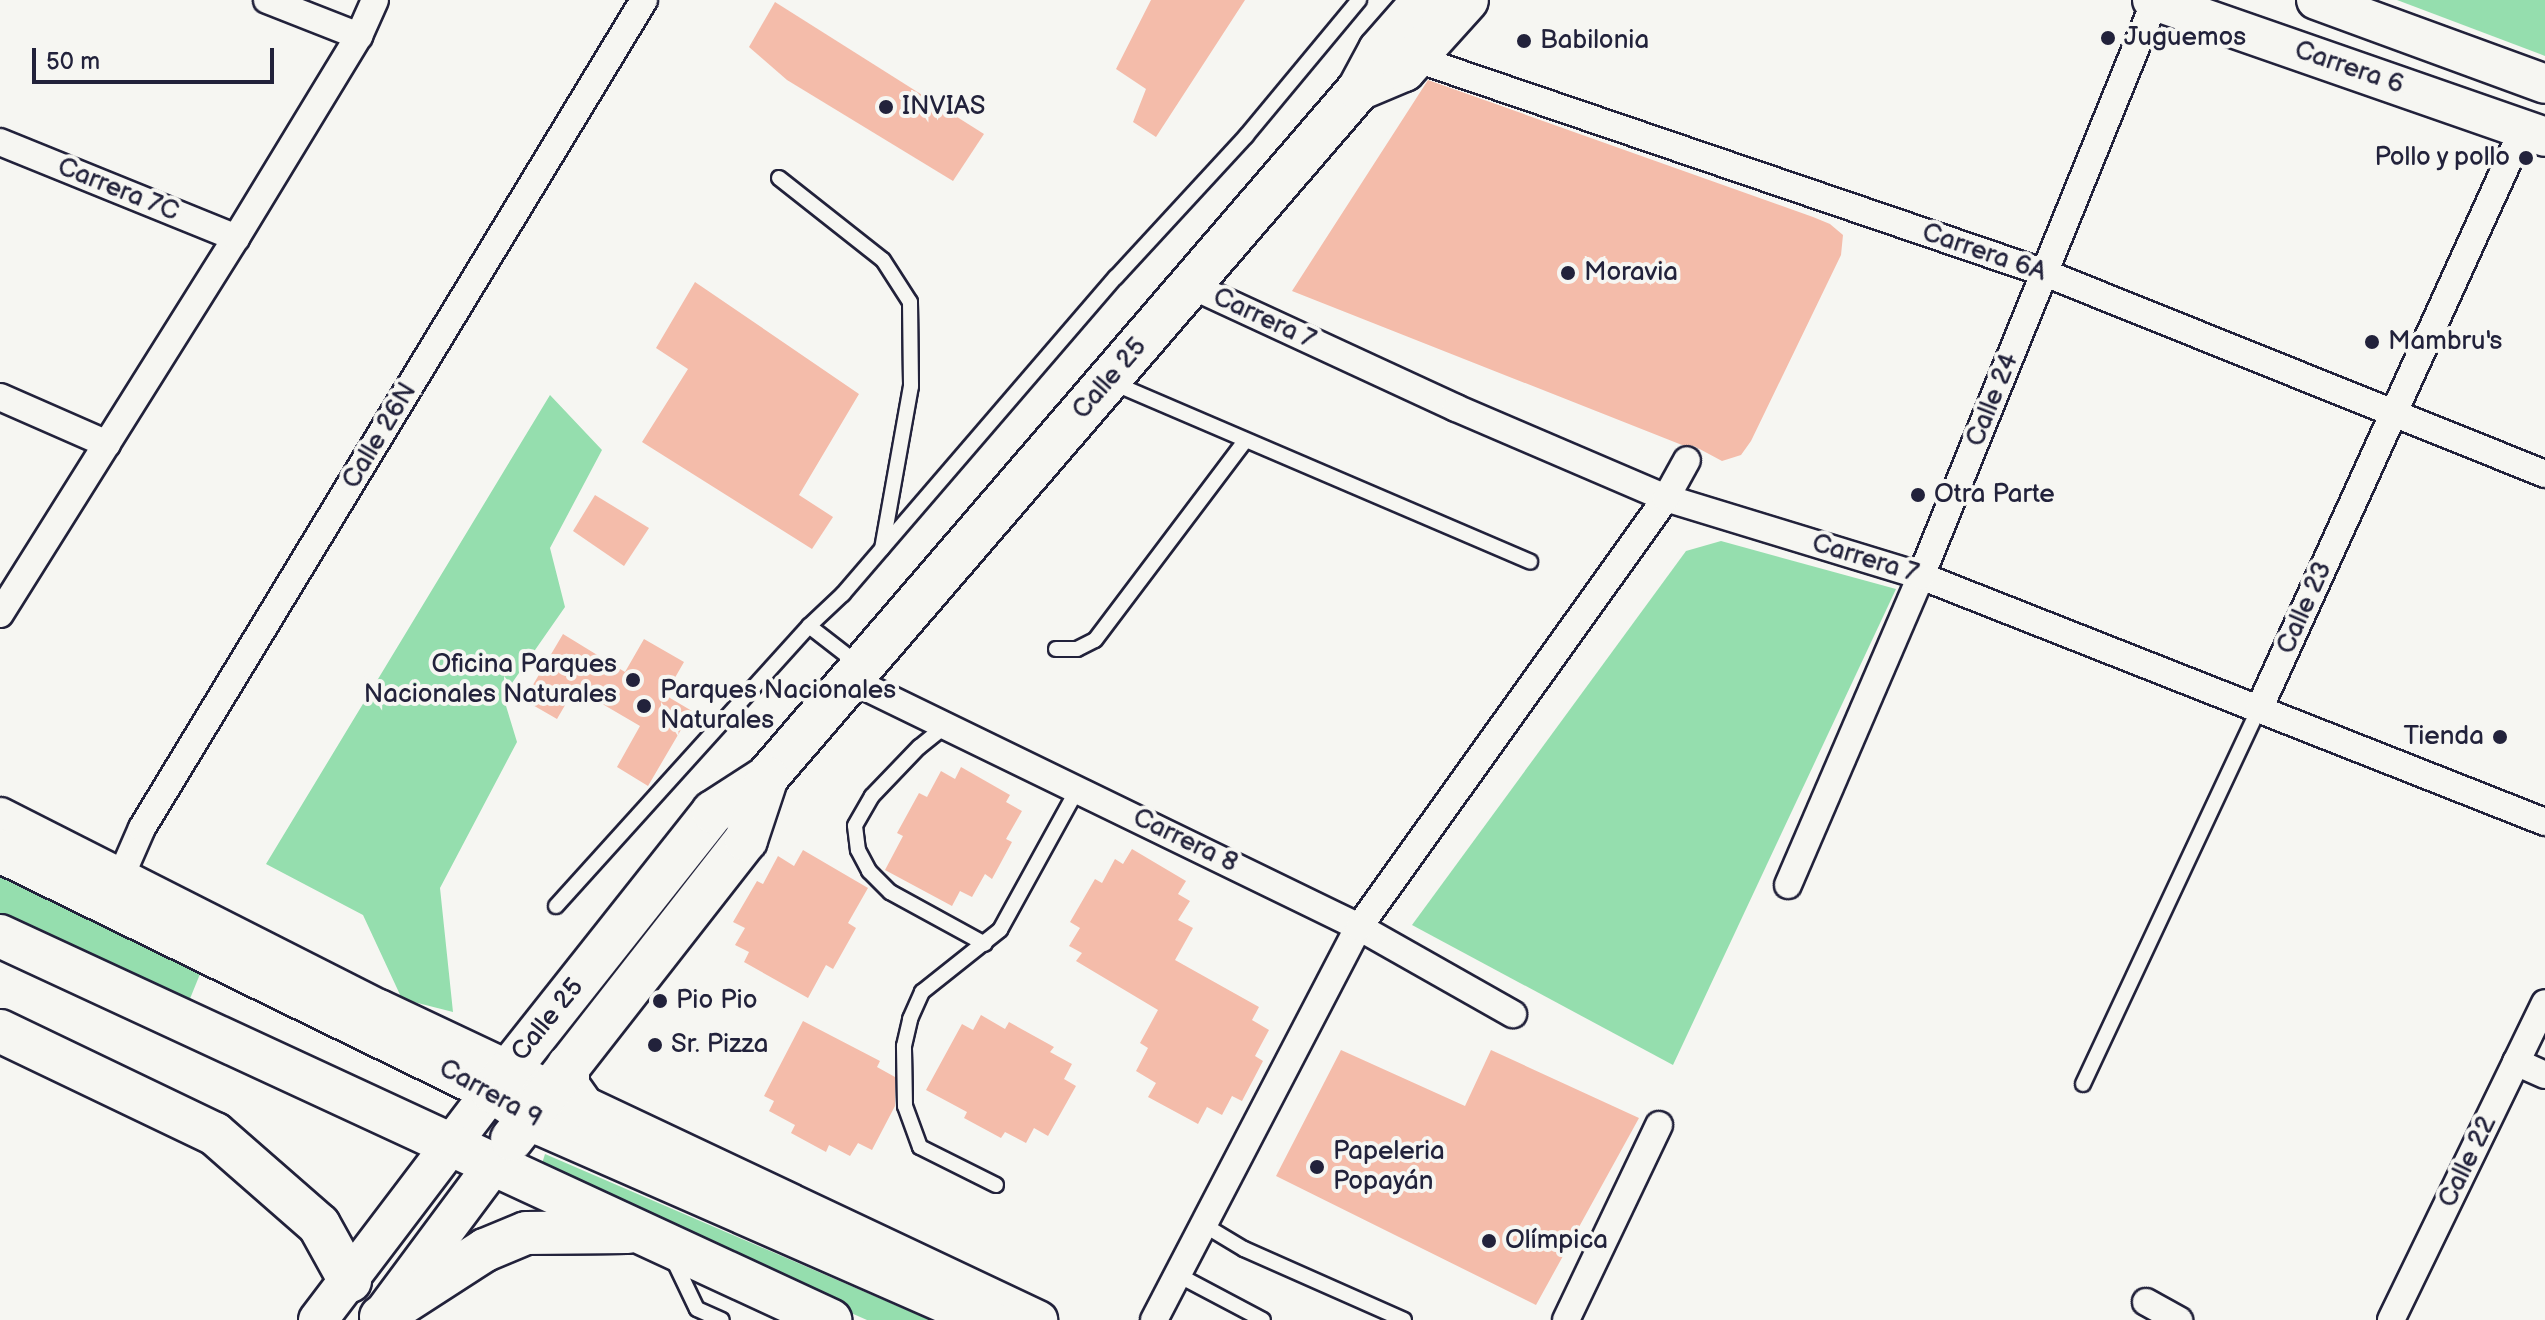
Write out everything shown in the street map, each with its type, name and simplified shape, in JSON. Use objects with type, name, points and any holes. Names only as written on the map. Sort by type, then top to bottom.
[{"type":"main road","points":[[1359,89],[1380,50],[1424,0]]},
{"type":"main road","name":"Calle 25","points":[[318,1320],[500,1081],[713,812],[767,777],[1359,89],[1404,70],[1467,0]]},
{"type":"main road","name":"Carrera 6","points":[[2316,0],[2545,84]]},
{"type":"main road","name":"Carrera 6","points":[[2154,1],[2534,133]]},
{"type":"main road","name":"Calle 25","points":[[380,1319],[494,1164],[565,1099],[746,840],[767,777]]},
{"type":"main road","points":[[0,817],[379,1009],[500,1081]]},
{"type":"main road","name":"Carrera 9","points":[[0,851],[500,1081],[565,1099],[658,1174],[988,1320]]},
{"type":"main road","points":[[0,936],[830,1320]]},
{"type":"main road","points":[[0,1031],[215,1134],[319,1225],[350,1281]]},
{"type":"main road","points":[[565,1099],[658,1174]]},
{"type":"main road","points":[[565,1099],[1038,1320]]},
{"type":"main road","points":[[380,1319],[485,1250],[526,1233],[652,1238]]},
{"type":"street","points":[[267,0],[359,36]]},
{"type":"street","points":[[0,614],[236,238],[359,36],[375,0]]},
{"type":"street","name":"Calle 26N","points":[[121,876],[142,828],[644,0]]},
{"type":"street","name":"Calle 24","points":[[1788,885],[1921,576],[2154,1]]},
{"type":"street","name":"Carrera 6A","points":[[1414,58],[2045,273],[2545,474]]},
{"type":"street","name":"Calle 23","points":[[2259,709],[2393,413],[2534,133]]},
{"type":"street","name":"Carrera 7C","points":[[0,142],[236,238]]},
{"type":"street","name":"Carrera 7","points":[[1190,285],[1456,408],[1666,498],[1921,576],[2545,822]]},
{"type":"street","points":[[0,397],[107,444]]},
{"type":"street","points":[[1154,1320],[1359,927],[1666,498],[1687,460]]},
{"type":"street","name":"Carrera 8","points":[[856,673],[944,727],[1078,788],[1359,927],[1513,1014]]},
{"type":"street","name":"Calle 22","points":[[2391,1320],[2545,1003]]},
{"type":"street","points":[[2516,1062],[2545,1075]]},
{"type":"street","points":[[1566,1320],[1659,1125]]},
{"type":"street","points":[[2146,1302],[2179,1320]]},
{"type":"lane","points":[[556,906],[809,626],[843,594],[1116,277],[1246,136],[1359,0]]},
{"type":"lane","points":[[779,178],[883,260],[910,302],[911,386],[882,549]]},
{"type":"lane","points":[[1108,381],[1244,442],[1530,562]]},
{"type":"lane","points":[[1056,649],[1077,649],[1095,640],[1244,442]]},
{"type":"lane","points":[[809,626],[856,673]]},
{"type":"lane","name":"Calle 23","points":[[2083,1084],[2259,709]]},
{"type":"lane","points":[[944,727],[919,747],[872,796],[855,826],[858,850],[869,871],[890,892],[985,944]]},
{"type":"lane","points":[[996,1185],[920,1147],[910,1129],[905,1106],[904,1046],[910,1019],[922,992],[940,975],[985,944],[1017,904],[1078,788]]},
{"type":"lane","points":[[1204,1225],[1244,1249],[1404,1320]]},
{"type":"lane","points":[[652,1238],[697,1309],[722,1320]]},
{"type":"lane","points":[[1178,1275],[1263,1320]]},
{"type":"green space","points":[[2397,0],[2545,0],[2545,56]]},
{"type":"green space","points":[[550,395],[602,450],[550,548],[565,607],[503,696],[517,742],[440,888],[453,1012],[402,999],[363,915],[266,864]]},
{"type":"green space","points":[[1721,541],[1896,589],[1673,1065],[1412,925],[1686,551]]},
{"type":"green space","points":[[0,877],[200,974],[187,1006],[0,914]]},
{"type":"green space","points":[[545,1154],[930,1320],[867,1320],[538,1176]]},
{"type":"building","points":[[1151,0],[1245,0],[1156,137],[1133,122],[1146,89],[1116,69]]},
{"type":"building","name":"INVIAS","points":[[775,2],[984,134],[953,181],[787,80],[749,47]]},
{"type":"building","name":"Moravia","points":[[1428,80],[1813,217],[1830,224],[1843,235],[1841,255],[1751,441],[1741,455],[1722,461],[1694,446],[1682,445],[1292,291]]},
{"type":"building","points":[[695,282],[859,394],[799,495],[833,517],[812,549],[642,442],[688,369],[656,348]]},
{"type":"building","points":[[595,495],[649,528],[624,566],[573,531]]},
{"type":"building","name":"Parques Nacionales Naturales","points":[[563,634],[625,672],[644,639],[684,662],[665,695],[692,711],[648,786],[617,767],[640,726],[575,688],[557,719],[524,700]]},
{"type":"building","points":[[961,767],[1010,795],[1006,802],[1022,811],[1006,839],[1012,842],[992,879],[985,874],[972,897],[960,891],[952,906],[885,870],[903,836],[897,833],[919,793],[927,797],[941,771],[955,779]]},
{"type":"building","points":[[1132,849],[1186,881],[1178,894],[1190,901],[1178,920],[1193,928],[1175,960],[1259,1007],[1252,1020],[1269,1030],[1255,1056],[1263,1061],[1242,1101],[1232,1096],[1222,1115],[1207,1107],[1198,1124],[1148,1097],[1156,1083],[1136,1071],[1148,1048],[1140,1043],[1158,1010],[1076,961],[1082,953],[1069,946],[1080,928],[1070,922],[1095,879],[1102,883],[1115,859],[1123,864]]},
{"type":"building","points":[[803,850],[868,888],[848,923],[856,928],[833,969],[826,965],[808,998],[744,962],[749,952],[735,945],[745,928],[733,922],[757,881],[763,884],[778,856],[794,866]]},
{"type":"building","points":[[981,1015],[1005,1029],[1009,1022],[1054,1047],[1050,1052],[1072,1064],[1064,1079],[1076,1086],[1048,1136],[1034,1128],[1026,1143],[1005,1132],[1001,1138],[964,1118],[967,1112],[926,1090],[962,1024],[973,1030]]},
{"type":"building","points":[[803,1021],[880,1061],[877,1067],[895,1077],[895,1106],[872,1150],[858,1143],[850,1156],[829,1145],[826,1152],[791,1133],[795,1125],[769,1111],[774,1101],[764,1096]]},
{"type":"building","name":"Olímpica","points":[[1341,1050],[1465,1106],[1491,1050],[1639,1118],[1536,1305],[1276,1176]]},
{"type":"place","name":"Juguemos","points":[[2108,38]]},
{"type":"place","name":"Babilonia","points":[[1524,41]]},
{"type":"place","name":"INVIAS","points":[[886,107]]},
{"type":"place","name":"Pollo y pollo","points":[[2526,158]]},
{"type":"place","name":"Moravia","points":[[1568,273]]},
{"type":"place","name":"Mambru's","points":[[2372,342]]},
{"type":"place","name":"Otra Parte","points":[[1918,495]]},
{"type":"place","name":"Oficina Parques Nacionales Naturales","points":[[633,680]]},
{"type":"place","name":"Parques Nacionales Naturales","points":[[644,706]]},
{"type":"place","name":"Tienda","points":[[2500,737]]},
{"type":"place","name":"Pio Pio","points":[[660,1001]]},
{"type":"place","name":"Sr. Pizza","points":[[655,1045]]},
{"type":"place","name":"Papeleria Popayán","points":[[1317,1167]]},
{"type":"place","name":"Olímpica","points":[[1489,1241]]}]
